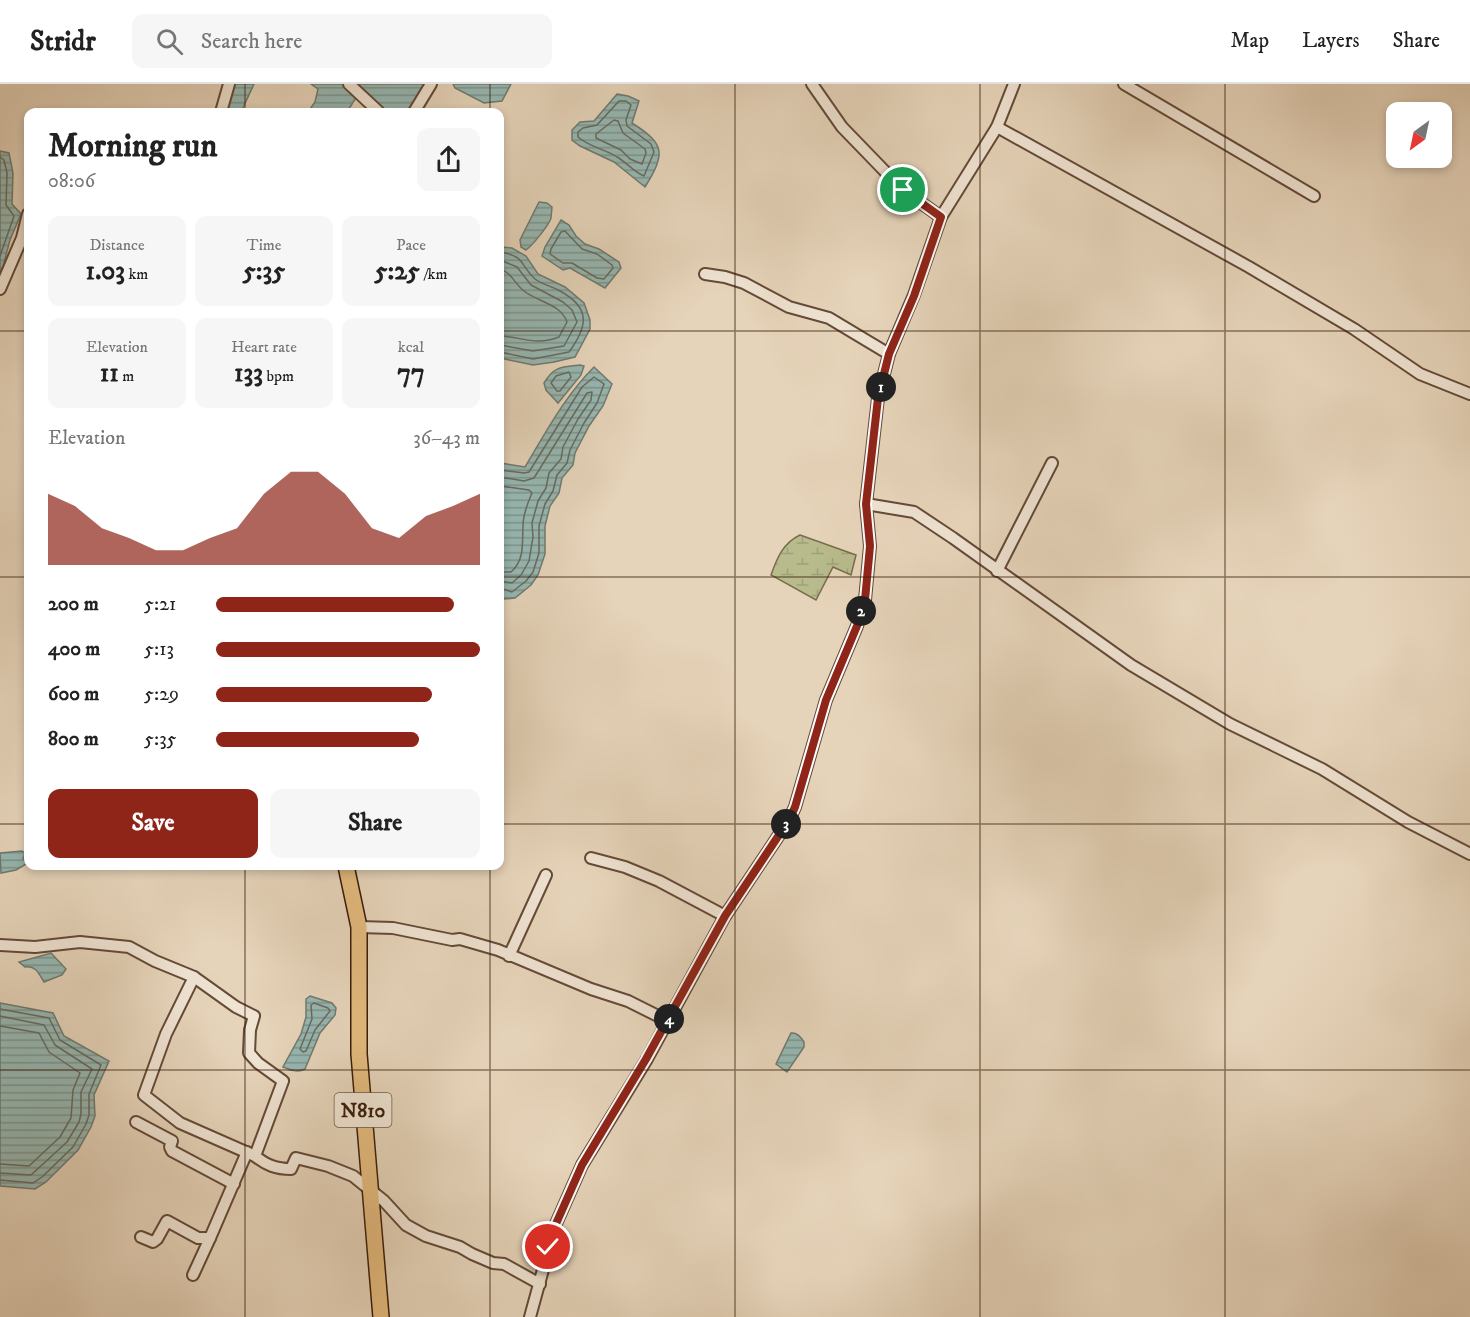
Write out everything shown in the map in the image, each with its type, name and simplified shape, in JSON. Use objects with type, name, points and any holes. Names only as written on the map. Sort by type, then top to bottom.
[{"type":"highway","name":"N810","points":[[350,870],[354,881],[359,927],[359,1054],[381,1317]]},
{"type":"street","points":[[222,108],[229,84]]},
{"type":"street","points":[[349,84],[375,108]]},
{"type":"street","points":[[416,108],[431,84]]},
{"type":"street","points":[[812,84],[850,135],[903,190],[941,217]]},
{"type":"street","points":[[530,1317],[555,1226],[582,1165],[668,1021],[725,916],[789,820],[795,807],[826,700],[857,626],[865,600],[870,546],[866,504],[878,398],[889,354],[914,296],[941,217],[997,127],[1014,84]]},
{"type":"street","points":[[1124,84],[1314,196]]},
{"type":"street","points":[[997,127],[1249,267],[1354,329],[1420,374],[1470,394]]},
{"type":"street","points":[[0,289],[24,230]]},
{"type":"street","points":[[705,274],[744,283],[789,307],[829,318],[889,354]]},
{"type":"street","points":[[997,571],[1052,463]]},
{"type":"street","points":[[866,504],[914,512],[1131,665],[1178,694],[1230,724],[1322,769],[1408,822],[1470,854]]},
{"type":"street","points":[[591,858],[625,867],[659,881],[725,916]]},
{"type":"street","points":[[509,956],[546,875]]},
{"type":"street","points":[[359,927],[393,928],[452,940],[460,939],[498,950],[591,989],[628,1001],[668,1021]]},
{"type":"street","points":[[0,945],[35,947],[80,942],[129,947],[155,961],[194,977],[236,1007],[254,1016],[250,1030],[249,1053],[258,1063],[283,1081],[193,1275]]},
{"type":"street","points":[[194,977],[166,1034],[144,1095],[180,1123],[251,1154],[277,1169],[291,1169],[296,1158],[328,1166],[353,1176],[384,1201],[406,1225],[426,1236],[460,1247],[493,1263],[504,1264],[540,1284]]},
{"type":"street","points":[[136,1122],[172,1141],[170,1146],[172,1151],[234,1184]]},
{"type":"street","points":[[141,1238],[153,1242],[167,1221],[198,1238],[210,1238]]},
{"type":"green space","points":[[800,535],[856,555],[851,575],[833,567],[816,600],[771,575],[785,547]]},
{"type":"water","points":[[233,84],[254,84],[243,108],[227,108]]},
{"type":"water","points":[[311,84],[347,84],[357,96],[350,108],[311,108],[315,102],[318,89]]},
{"type":"water","points":[[358,84],[424,84],[416,97],[413,108],[379,108],[357,88]]},
{"type":"water","points":[[453,84],[511,84],[502,101],[484,103],[455,88]]},
{"type":"water","points":[[617,94],[639,101],[632,123],[651,137],[659,150],[656,166],[645,187],[614,162],[572,140],[572,130],[580,122],[594,121]]},
{"type":"water","points":[[0,151],[9,153],[13,173],[12,204],[21,214],[10,240],[0,278]]},
{"type":"water","points":[[539,202],[547,203],[552,207],[551,218],[526,250],[521,247],[520,240]]},
{"type":"water","points":[[561,220],[569,225],[585,244],[599,249],[619,262],[621,268],[605,288],[570,268],[563,270],[542,256]]},
{"type":"water","points":[[504,247],[512,248],[526,256],[538,274],[565,287],[584,303],[590,320],[590,329],[575,357],[533,365],[504,359]]},
{"type":"water","points":[[584,366],[581,375],[558,403],[546,390],[544,383],[551,373],[559,368]]},
{"type":"water","points":[[594,367],[612,384],[603,406],[575,453],[573,465],[562,478],[559,493],[550,506],[545,526],[545,554],[538,575],[531,585],[515,598],[504,599],[504,464],[525,467],[565,402]]},
{"type":"water","points":[[22,851],[24,865],[16,870],[1,873],[0,853]]},
{"type":"water","points":[[51,953],[66,969],[62,975],[44,982],[35,969],[25,967],[19,962]]},
{"type":"water","points":[[310,996],[332,1003],[336,1008],[335,1015],[320,1033],[305,1069],[291,1070],[283,1067],[301,1034],[306,1017],[306,999]]},
{"type":"water","points":[[0,1003],[53,1013],[64,1036],[109,1061],[94,1095],[95,1116],[78,1150],[46,1182],[35,1189],[0,1186]]},
{"type":"water","points":[[791,1033],[800,1037],[804,1042],[804,1047],[787,1072],[776,1064]]},
{"type":"route","points":[[548,1247],[582,1165],[646,1059],[725,916],[789,820],[800,792],[804,771],[826,700],[842,657],[857,626],[865,600],[869,571],[870,546],[866,504],[878,398],[889,354],[914,296],[941,217],[903,190]]}]
